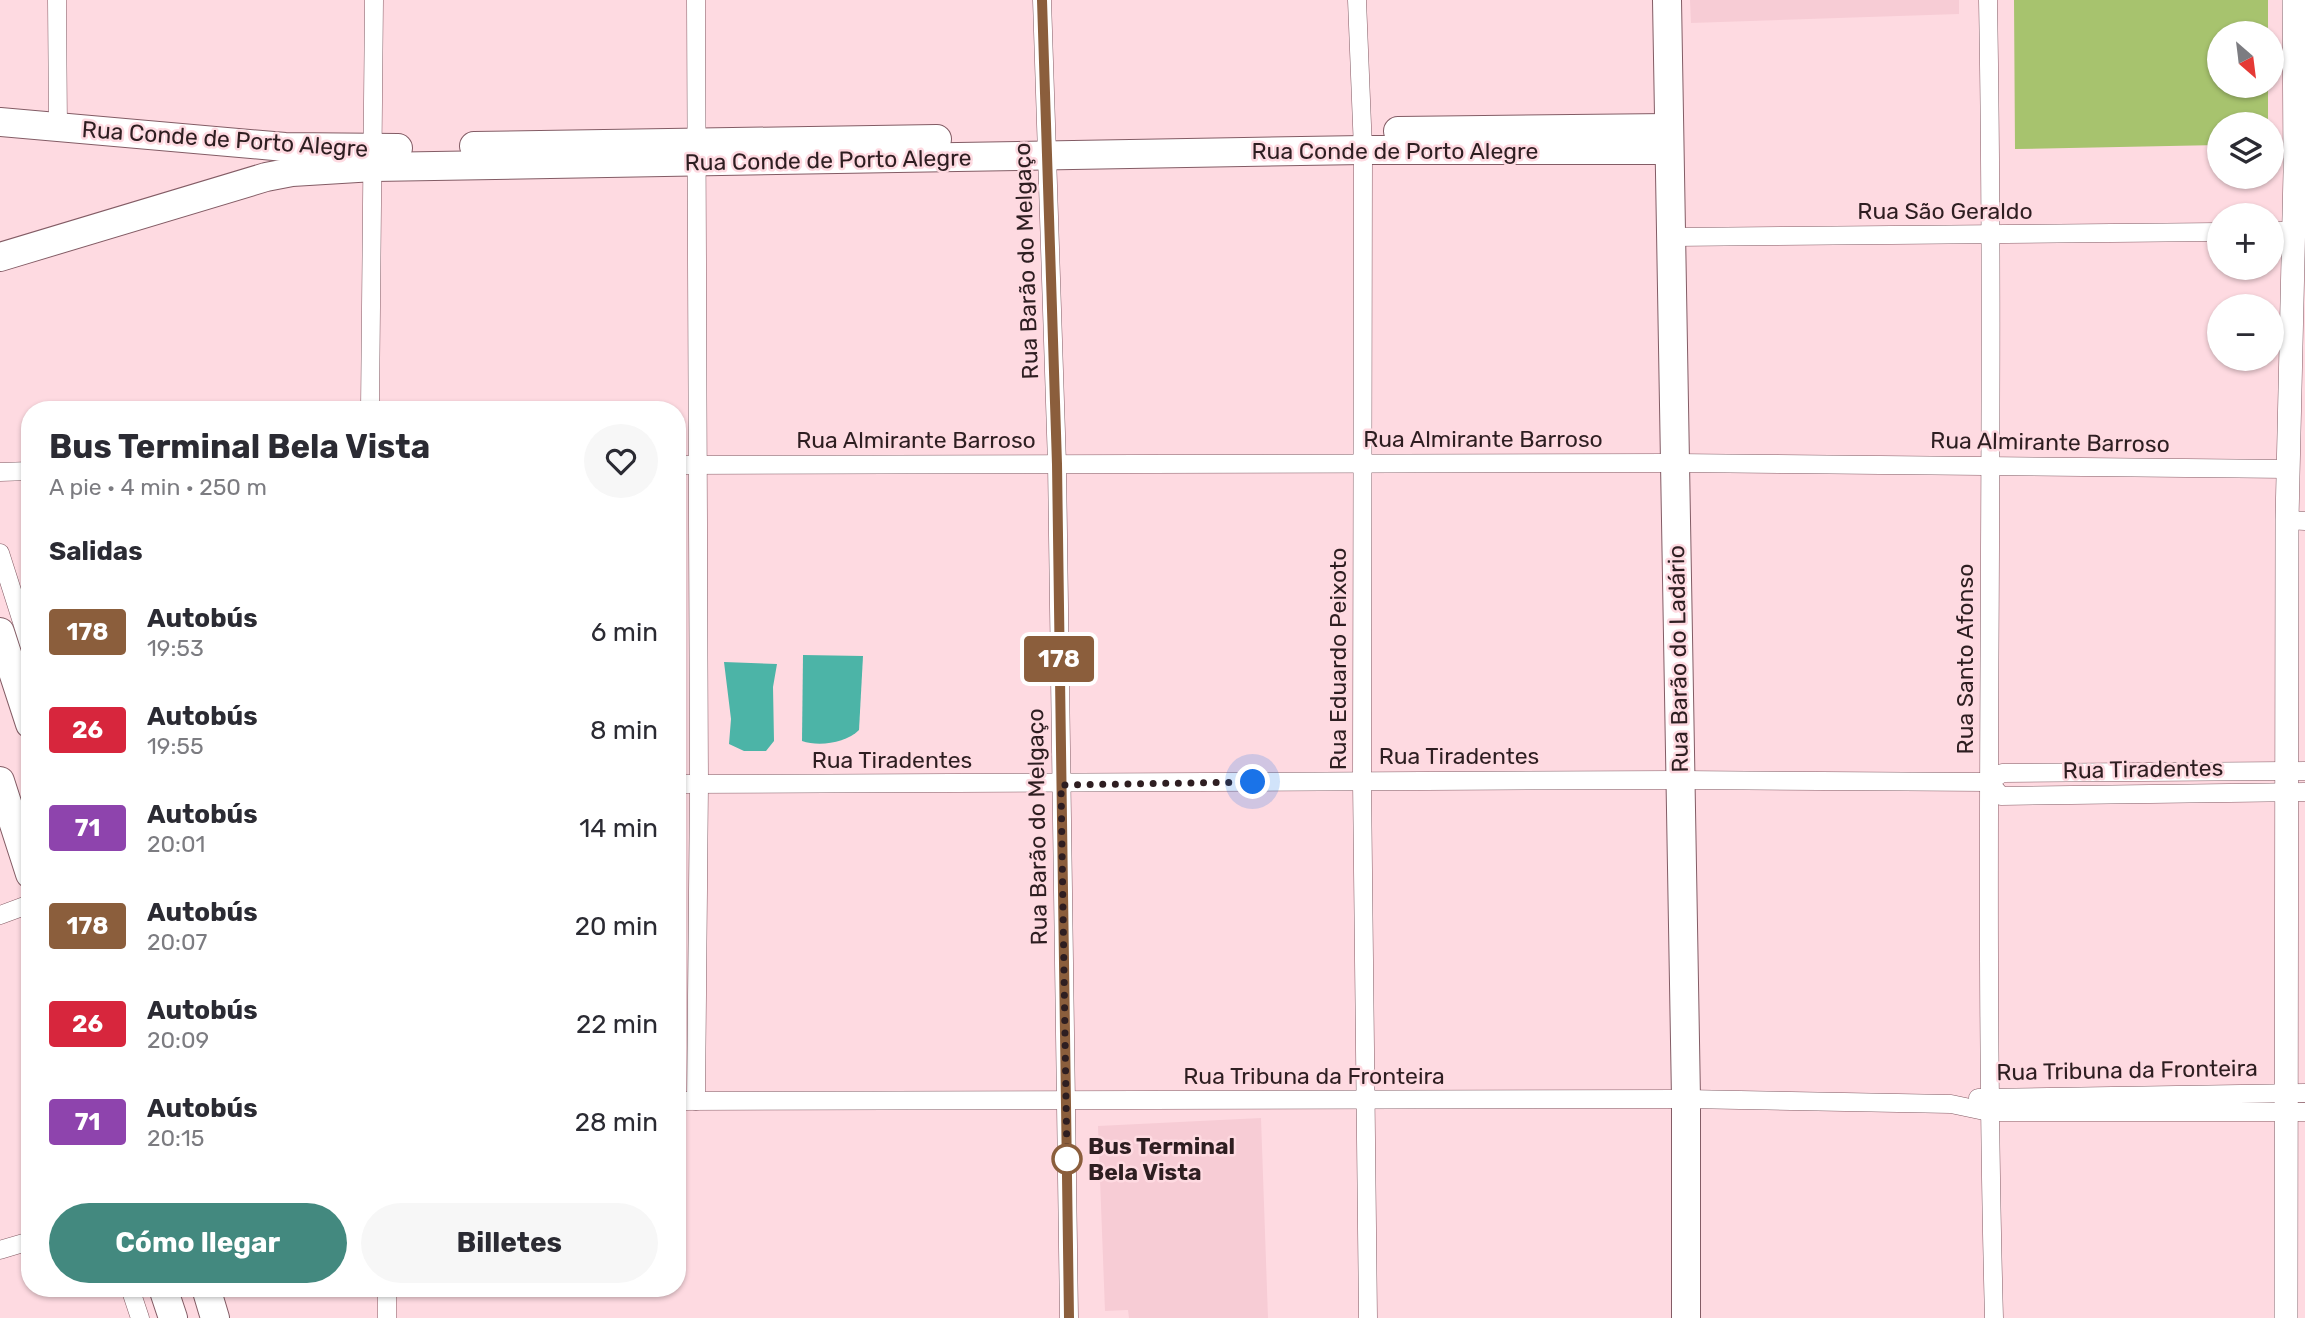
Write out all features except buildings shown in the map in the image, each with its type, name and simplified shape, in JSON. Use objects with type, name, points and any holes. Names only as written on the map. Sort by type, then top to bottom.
[{"type":"main road","name":"Rua Barão do Ladário","points":[[1667,0],[1686,1099],[1686,1318]]},
{"type":"main road","name":"Rua Conde de Porto Alegre","points":[[0,122],[285,147],[374,158],[1362,141],[1668,139]]},
{"type":"main road","name":"Rua Conde de Porto Alegre","points":[[0,257],[266,177],[374,158]]},
{"type":"main road","points":[[0,632],[21,696]]},
{"type":"main road","points":[[0,781],[21,846]]},
{"type":"main road","points":[[166,1297],[173,1318]]},
{"type":"main road","points":[[209,1297],[215,1318]]},
{"type":"street","points":[[57,0],[58,128]]},
{"type":"street","points":[[370,401],[374,0]]},
{"type":"street","points":[[696,0],[699,465],[696,1101]]},
{"type":"street","name":"Rua Barão do Melgaço","points":[[1042,0],[1057,464],[1069,1318]]},
{"type":"street","name":"Rua Eduardo Peixoto","points":[[1357,0],[1362,141],[1362,781],[1368,1100],[1368,1318]]},
{"type":"street","name":"Rua Santo Afonso","points":[[1988,0],[1993,235],[1989,466],[1989,1104],[1994,1318]]},
{"type":"street","points":[[2283,203],[2294,0]]},
{"type":"street","name":"Rua São Geraldo","points":[[1672,237],[2207,232]]},
{"type":"street","points":[[2284,247],[2297,350],[2288,469],[2296,521],[2296,781],[2295,1102],[2287,1318]]},
{"type":"street","name":"Rua Almirante Barroso","points":[[686,465],[1676,463],[2288,469]]},
{"type":"street","points":[[0,472],[21,471]]},
{"type":"street","points":[[0,553],[21,619]]},
{"type":"street","name":"Rua Tiradentes","points":[[686,785],[1680,780],[1989,782],[2001,773],[2296,781]]},
{"type":"street","points":[[0,915],[21,907]]},
{"type":"street","name":"Rua Tribuna da Fronteira","points":[[686,1101],[1686,1099],[1951,1104],[2295,1102]]},
{"type":"street","points":[[0,1250],[21,1244]]},
{"type":"street","points":[[133,1297],[140,1318]]},
{"type":"street","points":[[387,1297],[387,1318]]},
{"type":"shaded area","points":[[1690,0],[1959,0],[1959,14],[1691,23]]},
{"type":"shaded area","points":[[2014,0],[2268,0],[2268,21],[2207,21],[2207,98],[2268,98],[2268,112],[2207,112],[2207,145],[2015,149]]},
{"type":"shaded area","points":[[803,655],[863,656],[859,730],[854,734],[832,743],[802,741]]},
{"type":"shaded area","points":[[724,662],[777,664],[773,687],[774,741],[766,751],[744,751],[729,744],[731,719]]},
{"type":"shaded area","points":[[1261,1118],[1268,1318],[1129,1318],[1128,1310],[1105,1311],[1098,1126]]},
{"type":"bus line","name":"178","points":[[1042,0],[1057,464],[1069,1318]]},
{"type":"place","name":"Bus Terminal Bela Vista","points":[[1067,1159]]},
{"type":"route","points":[[1067,1159],[1061,785],[1253,782]]}]
